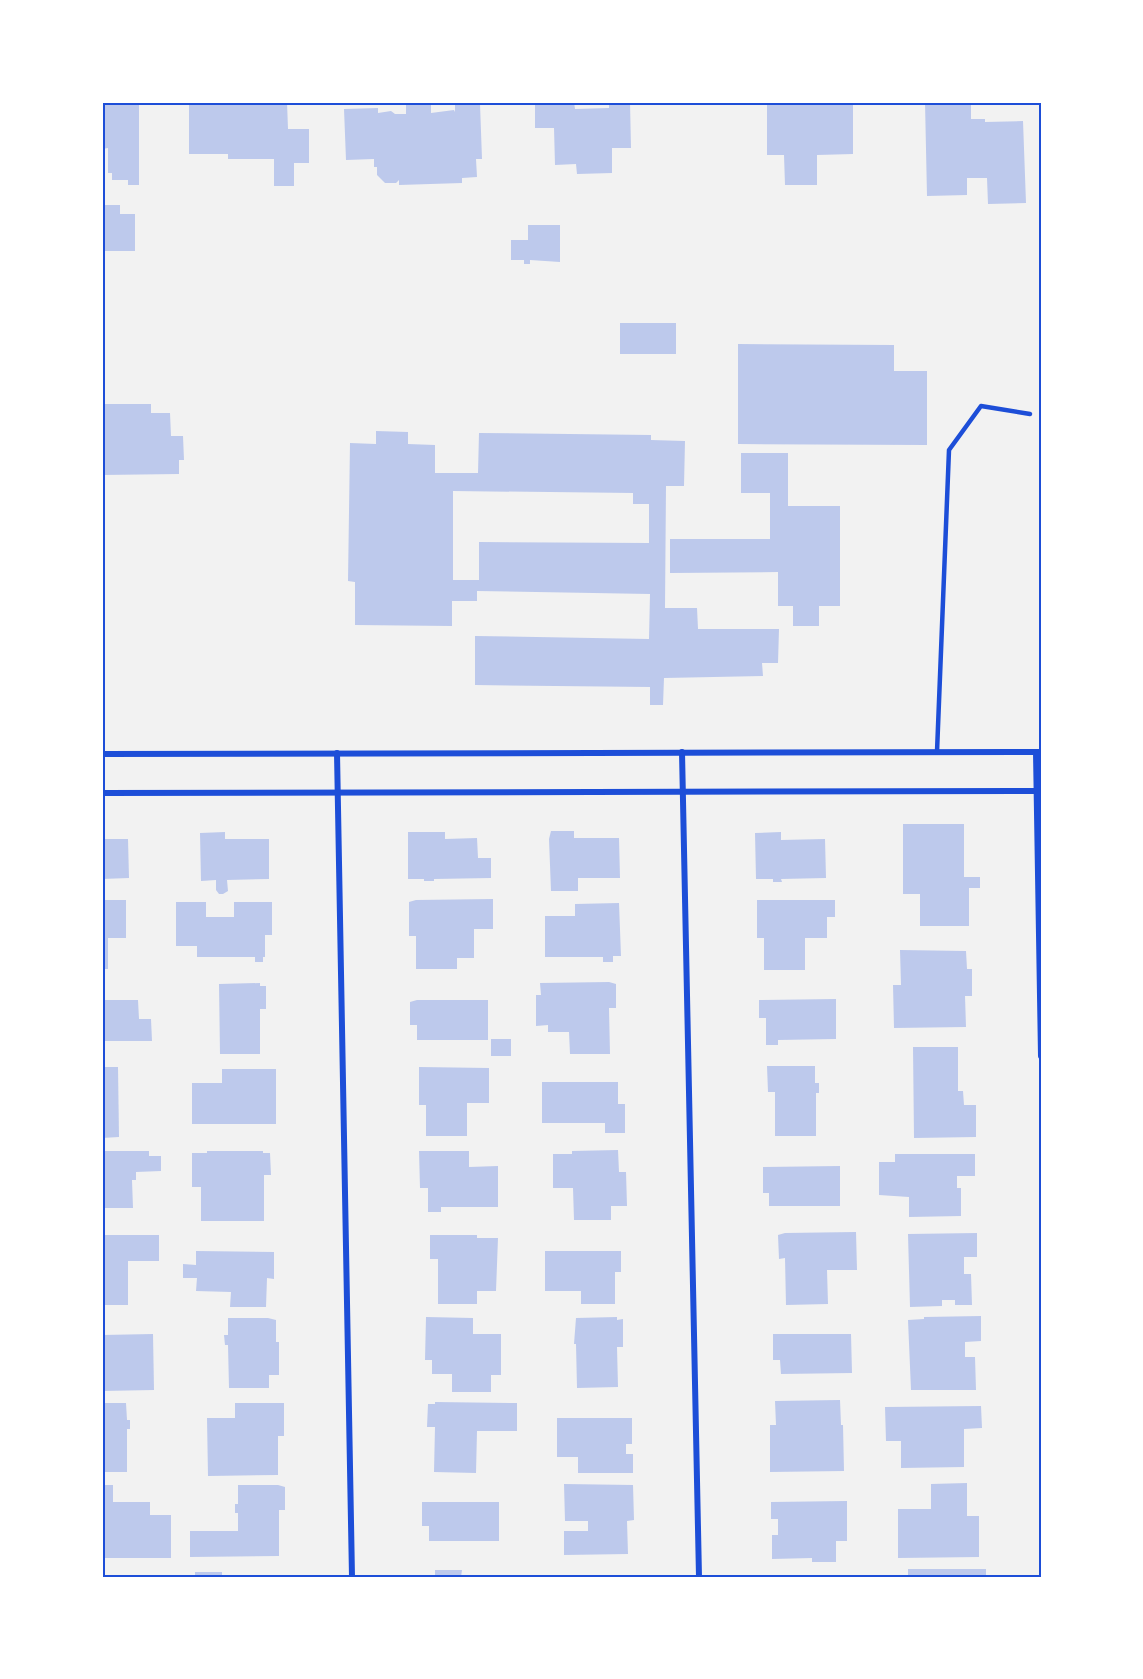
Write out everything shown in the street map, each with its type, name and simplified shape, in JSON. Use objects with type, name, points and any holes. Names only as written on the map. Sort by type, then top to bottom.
[{"type":"street","points":[[682,752],[699,1577]]},
{"type":"street","points":[[102,754],[1039,752],[1041,1056]]},
{"type":"street","points":[[337,753],[352,1577]]},
{"type":"street","points":[[102,794],[1039,791]]},
{"type":"lane","points":[[938,752],[949,450],[981,406],[1030,414]]},
{"type":"building","points":[[102,102],[139,102],[139,185],[128,185],[128,180],[112,180],[112,173],[108,173],[108,148],[102,149]]},
{"type":"building","points":[[189,102],[287,102],[288,129],[309,129],[309,163],[294,163],[294,186],[274,186],[274,159],[228,159],[228,154],[189,154]]},
{"type":"building","points":[[406,102],[431,102],[431,113],[454,110],[455,112],[455,105],[480,104],[482,159],[476,159],[477,177],[462,178],[462,183],[399,185],[399,180],[396,183],[385,183],[377,175],[374,159],[346,160],[344,109],[378,108],[378,113],[391,111],[395,114],[406,114]]},
{"type":"building","points":[[535,102],[574,102],[575,109],[609,108],[609,102],[630,102],[631,148],[612,148],[612,173],[577,174],[576,164],[555,165],[554,128],[535,128]]},
{"type":"building","points":[[767,102],[853,102],[853,154],[817,155],[817,185],[785,185],[784,155],[767,155]]},
{"type":"building","points":[[925,102],[971,102],[971,119],[985,119],[985,122],[1023,121],[1026,203],[988,204],[987,178],[967,178],[967,195],[927,196]]},
{"type":"building","points":[[102,205],[120,205],[120,214],[135,214],[135,251],[102,251]]},
{"type":"building","points":[[528,225],[560,225],[560,262],[530,260],[530,264],[524,264],[524,260],[511,260],[511,240],[528,240]]},
{"type":"building","points":[[620,323],[676,323],[676,354],[620,354]]},
{"type":"building","points":[[738,344],[894,345],[894,371],[927,371],[927,445],[738,444]]},
{"type":"building","points":[[102,404],[151,404],[151,413],[170,413],[171,436],[183,436],[184,460],[179,460],[179,474],[102,475]]},
{"type":"building","points":[[376,431],[408,432],[408,444],[435,445],[435,473],[478,473],[479,433],[651,435],[651,440],[685,441],[684,486],[666,486],[665,608],[697,608],[698,629],[779,629],[778,663],[762,663],[763,676],[664,678],[663,705],[650,705],[650,687],[475,685],[475,636],[649,639],[650,594],[477,591],[477,601],[452,601],[452,626],[355,625],[355,582],[348,581],[350,443],[376,444]],"holes":[[[453,491],[633,493],[633,504],[649,504],[649,543],[479,542],[479,580],[453,580]]]},
{"type":"building","points":[[741,453],[788,453],[788,506],[840,506],[840,606],[819,606],[819,626],[793,626],[793,606],[778,606],[778,572],[670,573],[670,539],[770,539],[770,493],[741,493]]},
{"type":"building","points":[[903,824],[964,824],[964,877],[980,877],[980,888],[969,888],[969,926],[920,926],[920,894],[903,894]]},
{"type":"building","points":[[551,831],[574,831],[574,838],[619,838],[620,878],[578,878],[578,891],[551,891],[549,839]]},
{"type":"building","points":[[225,832],[225,839],[269,839],[269,879],[227,880],[228,891],[223,894],[219,894],[216,890],[216,880],[201,881],[200,833]]},
{"type":"building","points":[[408,832],[445,832],[445,839],[477,838],[478,858],[491,858],[491,878],[434,879],[434,881],[408,879]]},
{"type":"building","points":[[781,832],[781,840],[825,839],[826,878],[781,879],[782,882],[773,882],[773,879],[756,879],[755,833]]},
{"type":"building","points":[[102,839],[128,839],[129,878],[102,879]]},
{"type":"building","points":[[493,899],[493,929],[474,929],[474,958],[457,958],[457,969],[416,969],[416,936],[409,936],[409,902]]},
{"type":"building","points":[[102,900],[126,900],[126,938],[108,938],[108,969],[102,969]]},
{"type":"building","points":[[757,900],[835,900],[835,917],[827,917],[827,938],[805,938],[805,970],[764,970],[764,938],[757,938]]},
{"type":"building","points":[[176,902],[206,902],[206,917],[234,917],[234,902],[272,902],[272,935],[265,935],[263,962],[255,962],[255,957],[197,957],[197,946],[176,946]]},
{"type":"building","points":[[619,903],[621,956],[613,956],[613,962],[603,962],[603,957],[545,957],[545,916],[575,916],[575,904]]},
{"type":"building","points":[[900,950],[966,951],[967,969],[972,969],[972,996],[965,996],[966,1027],[894,1028],[893,985],[901,985]]},
{"type":"building","points":[[609,982],[616,984],[616,1008],[609,1008],[610,1054],[570,1054],[569,1032],[548,1032],[548,1025],[536,1026],[536,995],[541,995],[540,983]]},
{"type":"building","points":[[260,983],[260,986],[266,986],[266,1009],[260,1009],[260,1054],[220,1054],[219,984]]},
{"type":"building","points":[[836,999],[836,1039],[778,1040],[778,1045],[766,1045],[766,1018],[759,1018],[759,1000]]},
{"type":"building","points":[[102,1000],[138,1000],[139,1019],[151,1019],[152,1041],[102,1041]]},
{"type":"building","points":[[417,1000],[488,1000],[488,1040],[417,1040],[417,1025],[410,1025],[410,1002]]},
{"type":"building","points":[[491,1039],[511,1039],[511,1056],[491,1056]]},
{"type":"building","points":[[913,1047],[958,1047],[958,1091],[963,1091],[964,1105],[976,1105],[976,1137],[914,1138]]},
{"type":"building","points":[[767,1066],[815,1066],[815,1083],[819,1083],[819,1093],[816,1093],[816,1136],[775,1136],[775,1092],[768,1092]]},
{"type":"building","points":[[102,1067],[118,1067],[119,1137],[102,1138]]},
{"type":"building","points":[[419,1067],[489,1068],[489,1103],[467,1103],[467,1136],[426,1136],[426,1105],[419,1105]]},
{"type":"building","points":[[222,1069],[276,1069],[276,1124],[192,1124],[192,1083],[222,1083]]},
{"type":"building","points":[[542,1082],[618,1082],[618,1104],[625,1104],[625,1133],[605,1133],[605,1123],[542,1123]]},
{"type":"building","points":[[618,1150],[619,1172],[626,1172],[627,1206],[611,1206],[611,1220],[574,1220],[573,1188],[553,1188],[553,1154],[572,1154],[572,1151]]},
{"type":"building","points":[[102,1151],[149,1151],[149,1156],[161,1156],[161,1171],[136,1172],[136,1180],[132,1180],[133,1208],[102,1208]]},
{"type":"building","points":[[207,1151],[270,1153],[271,1175],[264,1175],[264,1221],[201,1221],[201,1187],[192,1187],[192,1153],[207,1153]]},
{"type":"building","points":[[419,1151],[469,1151],[469,1167],[498,1166],[498,1207],[441,1207],[441,1212],[428,1212],[428,1188],[420,1188]]},
{"type":"building","points":[[895,1154],[975,1154],[975,1176],[957,1176],[957,1188],[961,1188],[961,1216],[909,1217],[909,1197],[879,1195],[879,1162],[895,1162]]},
{"type":"building","points":[[840,1166],[840,1206],[769,1206],[769,1193],[763,1193],[763,1167]]},
{"type":"building","points":[[856,1232],[857,1270],[827,1270],[828,1304],[786,1305],[785,1258],[779,1259],[778,1235]]},
{"type":"building","points":[[977,1233],[977,1257],[964,1257],[964,1274],[971,1274],[972,1305],[955,1305],[955,1300],[942,1300],[942,1306],[910,1307],[908,1234]]},
{"type":"building","points":[[102,1235],[159,1235],[159,1261],[128,1261],[128,1305],[102,1305]]},
{"type":"building","points":[[430,1235],[477,1235],[477,1238],[498,1238],[496,1291],[477,1291],[477,1304],[438,1304],[438,1259],[430,1259]]},
{"type":"building","points":[[196,1251],[274,1252],[274,1279],[267,1278],[266,1307],[230,1307],[231,1292],[196,1291],[197,1278],[183,1278],[183,1264],[196,1265]]},
{"type":"building","points":[[545,1251],[621,1251],[621,1272],[615,1272],[615,1304],[581,1304],[581,1291],[545,1291]]},
{"type":"building","points":[[981,1316],[981,1341],[965,1342],[965,1357],[975,1357],[976,1390],[911,1390],[908,1320],[924,1319],[924,1317]]},
{"type":"building","points":[[426,1317],[473,1318],[473,1334],[501,1334],[501,1375],[491,1375],[491,1392],[452,1392],[452,1374],[432,1374],[432,1360],[425,1360]]},
{"type":"building","points":[[617,1317],[617,1320],[623,1319],[623,1347],[617,1347],[618,1387],[577,1388],[576,1344],[574,1344],[576,1318]]},
{"type":"building","points":[[228,1318],[276,1320],[279,1375],[269,1375],[269,1388],[229,1388],[228,1345],[225,1345],[224,1335],[228,1335]]},
{"type":"building","points":[[153,1334],[154,1390],[102,1391],[102,1335]]},
{"type":"building","points":[[773,1334],[851,1334],[852,1373],[781,1374],[780,1360],[773,1360]]},
{"type":"building","points":[[840,1400],[844,1471],[770,1472],[770,1425],[776,1425],[775,1401]]},
{"type":"building","points":[[435,1402],[517,1403],[517,1431],[477,1431],[476,1473],[434,1472],[435,1427],[427,1427],[428,1404],[435,1404]]},
{"type":"building","points":[[102,1403],[126,1403],[127,1420],[130,1420],[130,1429],[127,1429],[127,1472],[102,1472]]},
{"type":"building","points":[[235,1403],[284,1403],[284,1436],[278,1436],[278,1475],[208,1476],[207,1418],[235,1418]]},
{"type":"building","points":[[981,1406],[982,1428],[964,1429],[964,1467],[901,1468],[901,1441],[886,1441],[885,1407]]},
{"type":"building","points":[[557,1418],[632,1418],[632,1444],[626,1444],[626,1454],[633,1454],[633,1473],[578,1473],[578,1457],[557,1457]]},
{"type":"building","points":[[967,1483],[967,1516],[979,1516],[979,1557],[898,1558],[898,1509],[931,1509],[931,1484]]},
{"type":"building","points":[[564,1484],[633,1485],[634,1520],[627,1521],[628,1554],[564,1555],[564,1531],[588,1531],[588,1521],[565,1521]]},
{"type":"building","points":[[102,1485],[113,1485],[113,1502],[150,1502],[150,1515],[171,1515],[171,1558],[102,1558]]},
{"type":"building","points":[[238,1485],[285,1487],[285,1510],[279,1510],[279,1556],[190,1557],[190,1531],[238,1531],[238,1513],[235,1513],[235,1504],[238,1504]]},
{"type":"building","points":[[847,1501],[847,1541],[836,1541],[836,1562],[812,1562],[812,1558],[772,1559],[772,1535],[778,1535],[778,1519],[771,1519],[771,1502]]},
{"type":"building","points":[[422,1502],[499,1502],[499,1541],[429,1541],[429,1526],[422,1526]]},
{"type":"building","points":[[908,1569],[986,1569],[986,1577],[908,1577]]},
{"type":"building","points":[[435,1570],[462,1570],[461,1577],[435,1577]]},
{"type":"building","points":[[195,1572],[222,1572],[222,1577],[195,1577]]}]
